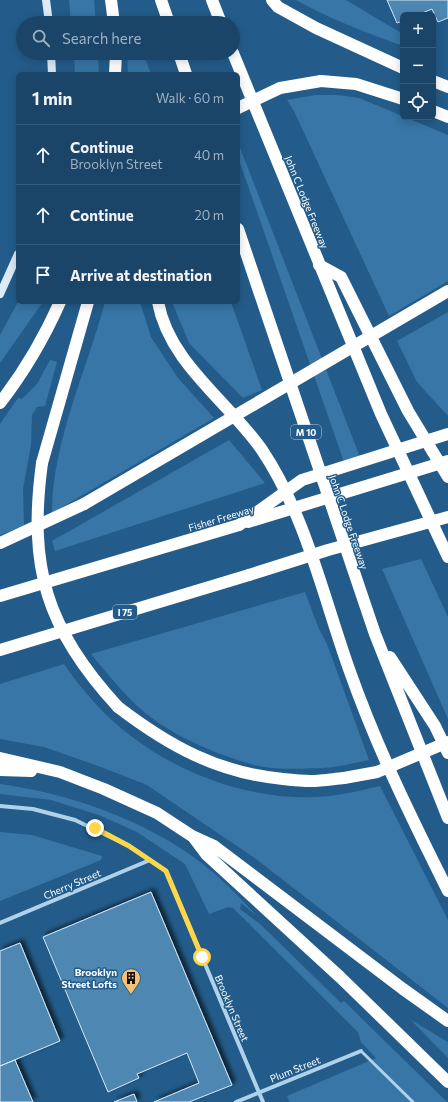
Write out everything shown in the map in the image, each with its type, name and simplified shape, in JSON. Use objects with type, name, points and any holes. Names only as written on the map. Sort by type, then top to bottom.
[{"type":"highway","points":[[111,0],[113,16]]},
{"type":"highway","points":[[161,0],[167,16]]},
{"type":"highway","points":[[212,0],[218,16]]},
{"type":"highway","points":[[272,0],[278,7],[316,28],[400,67]]},
{"type":"highway","points":[[115,72],[116,60]]},
{"type":"highway","points":[[181,60],[185,72]]},
{"type":"highway","name":"John C Lodge Freeway","points":[[236,60],[381,414],[448,557]]},
{"type":"highway","points":[[240,107],[280,88],[321,81],[356,84],[400,98]]},
{"type":"highway","points":[[436,82],[448,87]]},
{"type":"highway","points":[[436,112],[448,117]]},
{"type":"highway","name":"John C Lodge Freeway","points":[[240,235],[375,634],[448,818]]},
{"type":"highway","points":[[319,265],[341,277],[408,411],[448,477]]},
{"type":"highway","points":[[0,543],[84,504],[448,291]]},
{"type":"highway","points":[[0,403],[20,376],[59,304]]},
{"type":"highway","points":[[87,304],[42,462],[37,498],[38,546],[43,576],[51,606],[61,631],[74,654],[97,684],[118,707],[141,725],[178,748],[203,760],[229,769],[257,776],[310,781],[344,778],[377,772],[448,742]]},
{"type":"highway","points":[[159,304],[165,325],[174,343],[198,376],[261,449],[280,479],[300,523],[349,670],[376,739],[407,809],[448,891]]},
{"type":"highway","points":[[0,395],[20,376]]},
{"type":"highway","points":[[239,525],[302,480],[448,434]]},
{"type":"highway","name":"Fisher Freeway","points":[[0,596],[448,461]]},
{"type":"highway","name":"I 75","points":[[0,650],[328,550],[448,517]]},
{"type":"highway","points":[[375,634],[434,726],[448,753]]},
{"type":"highway","points":[[0,758],[60,772],[104,789],[157,813],[192,836],[214,846],[403,989],[448,1021]]},
{"type":"highway","points":[[0,770],[60,772]]},
{"type":"highway","points":[[192,836],[206,854],[329,966],[448,1082]]},
{"type":"street","points":[[46,0],[48,16]]},
{"type":"street","points":[[51,60],[52,72]]},
{"type":"street","points":[[0,294],[16,258]]},
{"type":"street","name":"Brooklyn Street","points":[[0,806],[34,809],[75,820],[129,846],[166,871],[264,1102]]},
{"type":"street","name":"Cherry Street","points":[[0,923],[150,860]]},
{"type":"street","name":"Plum Street","points":[[236,1102],[361,1051]]},
{"type":"lane","points":[[361,1051],[413,1102]]},
{"type":"shaded area","points":[[69,0],[94,0],[95,16],[70,16]]},
{"type":"shaded area","points":[[296,0],[346,0],[400,32],[400,45],[362,31]]},
{"type":"shaded area","points":[[74,60],[98,60],[99,72],[75,72]]},
{"type":"shaded area","points":[[127,60],[146,60],[150,72],[128,72]]},
{"type":"shaded area","points":[[315,95],[338,95],[359,98],[400,115],[400,120],[412,120],[448,135],[448,281],[389,316],[294,111],[287,100]]},
{"type":"shaded area","points":[[240,148],[360,457],[344,462],[240,163]]},
{"type":"shaded area","points":[[17,304],[42,304],[0,363],[0,335]]},
{"type":"shaded area","points":[[104,304],[141,304],[151,337],[178,378],[214,418],[52,513],[54,486],[64,433]]},
{"type":"shaded area","points":[[173,304],[232,304],[262,390],[243,398],[189,343]]},
{"type":"shaded area","points":[[448,312],[448,416],[417,382],[397,341]]},
{"type":"shaded area","points":[[50,360],[57,362],[45,406],[37,407],[32,415],[31,445],[23,489],[24,526],[0,535],[0,424],[18,398],[22,399],[37,384]]},
{"type":"shaded area","points":[[229,440],[265,483],[55,551],[52,541]]},
{"type":"shaded area","points":[[421,559],[448,617],[448,719],[382,569]]},
{"type":"shaded area","points":[[305,592],[318,627],[327,644],[369,760],[333,767],[287,769],[254,765],[222,755],[190,741],[145,713],[122,691],[91,654]]},
{"type":"shaded area","points":[[64,664],[90,697],[116,723],[140,743],[195,774],[225,785],[287,797],[333,796],[380,786],[448,920],[448,1008],[256,859],[147,785],[44,747],[0,739],[0,684]]},
{"type":"shaded area","points":[[0,784],[71,799],[117,815],[161,837],[192,856],[222,880],[257,916],[241,903],[240,909],[260,924],[341,1003],[344,1001],[447,1102],[290,1102],[287,1096],[376,1058],[361,1042],[358,1032],[233,908],[228,907],[209,914],[185,864],[137,832],[99,815],[51,800],[0,794]]},
{"type":"shaded area","points":[[0,832],[32,835],[102,856],[101,860],[0,901]]},
{"type":"shaded area","points":[[411,1020],[448,1042],[448,1058]]},
{"type":"building","points":[[387,0],[448,0],[448,18],[438,22],[436,12],[433,12],[432,9],[424,12],[400,12],[400,22],[397,23]]},
{"type":"building","name":"Brooklyn Street Lofts","points":[[151,892],[232,1085],[189,1102],[154,1102],[199,1083],[187,1053],[137,1074],[139,1078],[108,1092],[43,937]]},
{"type":"building","points":[[20,943],[60,1041],[0,1066],[0,951]]},
{"type":"building","points":[[15,1060],[33,1102],[0,1102],[0,1066]]},
{"type":"building","points":[[134,1094],[137,1102],[114,1102]]},
{"type":"place","name":"Brooklyn Street Lofts","points":[[131,995]]},
{"type":"route","points":[[95,828],[129,846],[166,871],[202,957]]}]
